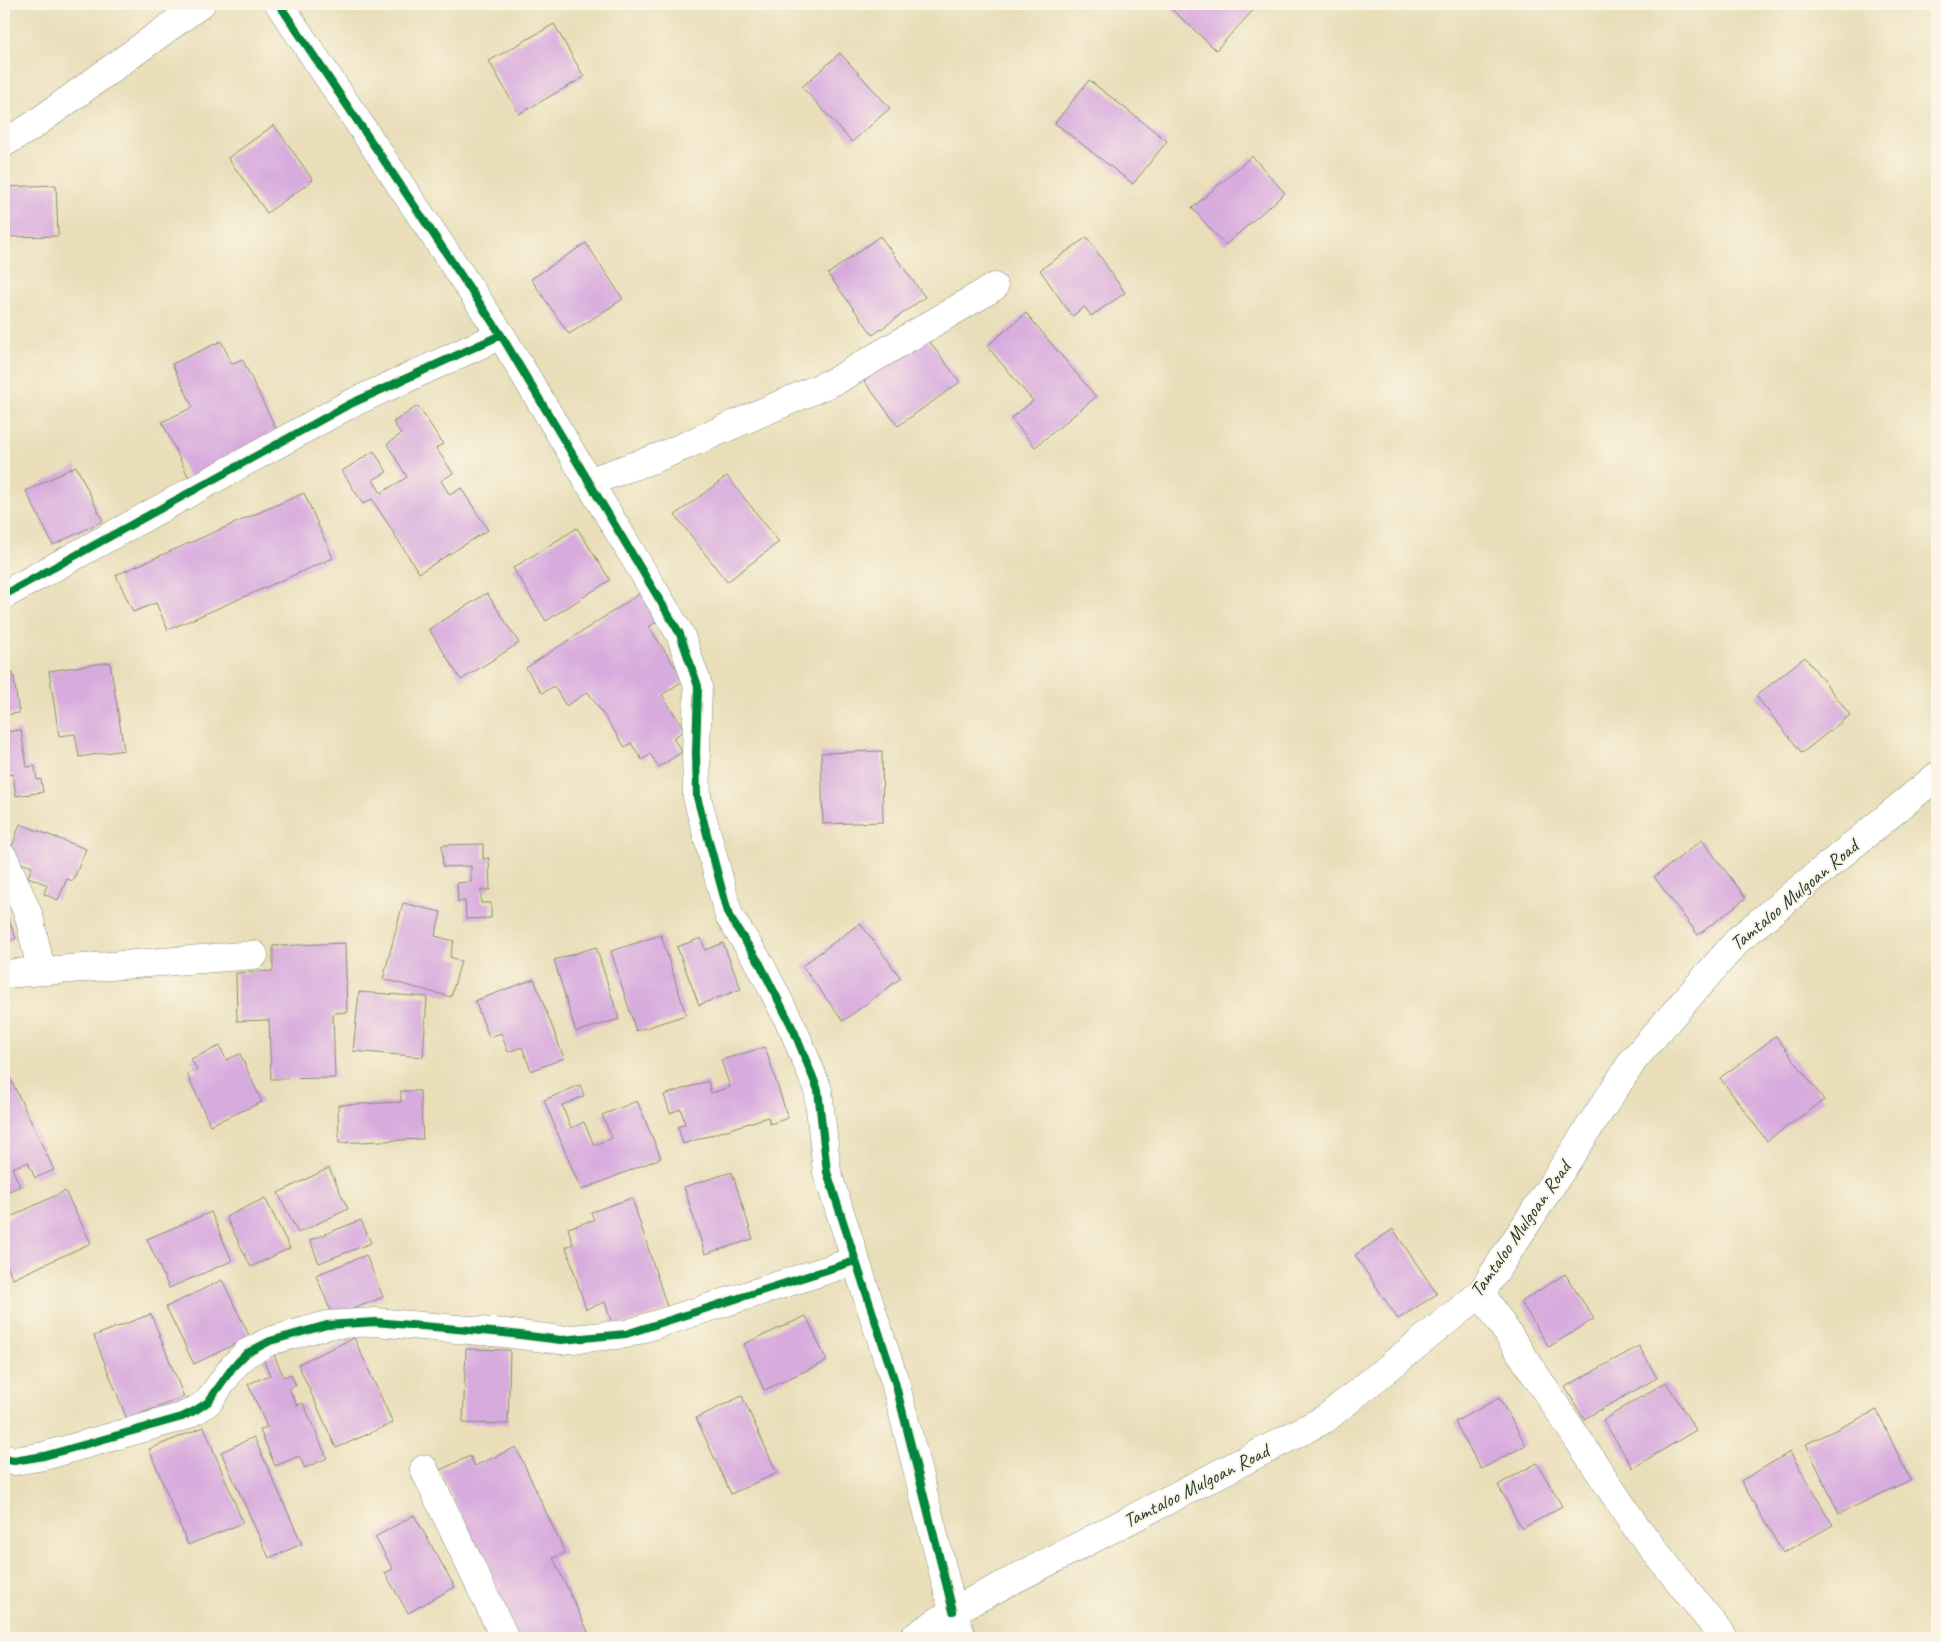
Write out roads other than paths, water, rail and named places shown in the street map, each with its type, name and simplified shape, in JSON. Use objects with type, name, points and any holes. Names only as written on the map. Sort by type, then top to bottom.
[{"type":"street","points":[[4,143],[31,127],[201,4]]},
{"type":"street","points":[[279,4],[500,335],[680,634],[698,686],[697,797],[727,907],[730,916],[760,964],[794,1031],[818,1090],[826,1172],[895,1382],[953,1611],[962,1638]]},
{"type":"street","points":[[588,482],[659,457],[837,380],[994,287]]},
{"type":"street","points":[[4,595],[348,405],[500,335]]},
{"type":"street","name":"Tamtaloo Mulgoan Road","points":[[913,1638],[953,1611],[1325,1419],[1481,1292],[1634,1059],[1740,938],[1937,776]]},
{"type":"street","points":[[4,858],[29,916],[41,970]]},
{"type":"street","points":[[4,974],[254,955]]},
{"type":"street","points":[[4,1459],[14,1461],[44,1456],[182,1416],[208,1402],[233,1367],[247,1353],[270,1341],[327,1325],[375,1322],[561,1340],[626,1334],[855,1261]]},
{"type":"street","points":[[1481,1292],[1636,1527],[1724,1638]]},
{"type":"street","points":[[424,1469],[505,1638]]}]
